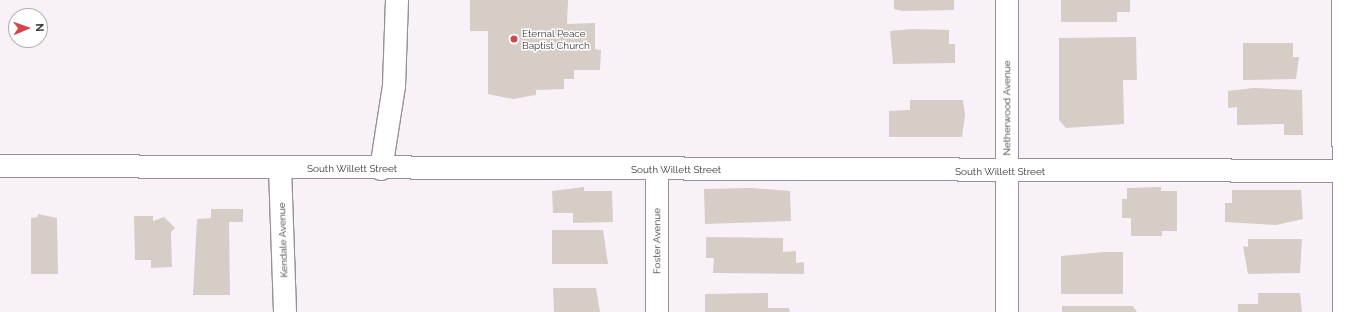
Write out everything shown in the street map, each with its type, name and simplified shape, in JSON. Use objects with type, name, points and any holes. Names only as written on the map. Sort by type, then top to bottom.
[{"type":"street","points":[[381,169],[394,86],[397,0]]},
{"type":"street","name":"Netherwood Avenue","points":[[1007,0],[1007,312]]},
{"type":"street","points":[[1343,0],[1348,171],[1344,312]]},
{"type":"street","name":"South Willett Street","points":[[0,166],[1007,172],[1348,171]]},
{"type":"street","name":"Kendale Avenue","points":[[280,168],[285,312]]},
{"type":"street","name":"Foster Avenue","points":[[657,170],[657,312]]},
{"type":"building","points":[[470,0],[568,0],[567,24],[595,23],[595,49],[601,50],[600,70],[574,70],[574,79],[564,79],[564,89],[536,90],[536,95],[513,99],[488,94],[488,31],[470,31]]},
{"type":"building","points":[[894,0],[954,0],[954,10],[903,11],[894,9]]},
{"type":"building","points":[[1061,0],[1130,0],[1130,12],[1117,12],[1117,22],[1061,22]]},
{"type":"building","points":[[912,29],[949,30],[949,44],[955,44],[955,63],[893,64],[890,31]]},
{"type":"building","points":[[1136,37],[1137,80],[1123,80],[1124,124],[1066,128],[1059,120],[1059,38]]},
{"type":"building","points":[[1243,43],[1293,43],[1293,57],[1299,57],[1296,79],[1243,80]]},
{"type":"building","points":[[1254,88],[1302,90],[1303,135],[1284,135],[1284,124],[1237,125],[1237,107],[1228,108],[1228,91]]},
{"type":"building","points":[[910,100],[963,100],[965,115],[962,137],[889,137],[889,111],[910,110]]},
{"type":"building","points":[[584,187],[584,191],[612,191],[613,222],[573,223],[573,213],[553,213],[552,191]]},
{"type":"building","points":[[1161,187],[1161,191],[1177,191],[1177,231],[1162,231],[1162,236],[1131,236],[1131,218],[1122,218],[1122,199],[1127,199],[1127,188]]},
{"type":"building","points":[[752,188],[790,191],[791,221],[705,224],[704,189]]},
{"type":"building","points":[[1232,190],[1301,190],[1303,219],[1276,225],[1225,222],[1225,203],[1232,203]]},
{"type":"building","points":[[211,209],[243,209],[243,222],[229,222],[230,295],[193,295],[197,219],[211,218]]},
{"type":"building","points":[[38,214],[57,218],[58,274],[31,274],[31,218],[38,217]]},
{"type":"building","points":[[134,216],[153,216],[153,221],[164,217],[175,228],[171,232],[172,267],[151,268],[151,260],[135,260]]},
{"type":"building","points":[[552,230],[603,230],[608,264],[552,264]]},
{"type":"building","points":[[706,237],[783,238],[783,252],[796,251],[796,263],[804,262],[804,274],[713,273],[714,258],[706,258]]},
{"type":"building","points":[[1248,239],[1302,239],[1300,273],[1248,274],[1243,246],[1248,247]]},
{"type":"building","points":[[1104,252],[1123,252],[1123,294],[1061,294],[1061,256]]},
{"type":"building","points":[[553,288],[596,288],[600,312],[554,312]]},
{"type":"building","points":[[768,293],[768,308],[789,308],[790,312],[705,312],[705,294]]},
{"type":"building","points":[[1258,293],[1300,293],[1302,312],[1238,312],[1238,304],[1258,304]]},
{"type":"building","points":[[1062,306],[1133,306],[1137,312],[1062,312]]},
{"type":"place","name":"Eternal Peace Baptist Church","points":[[514,39]]}]
